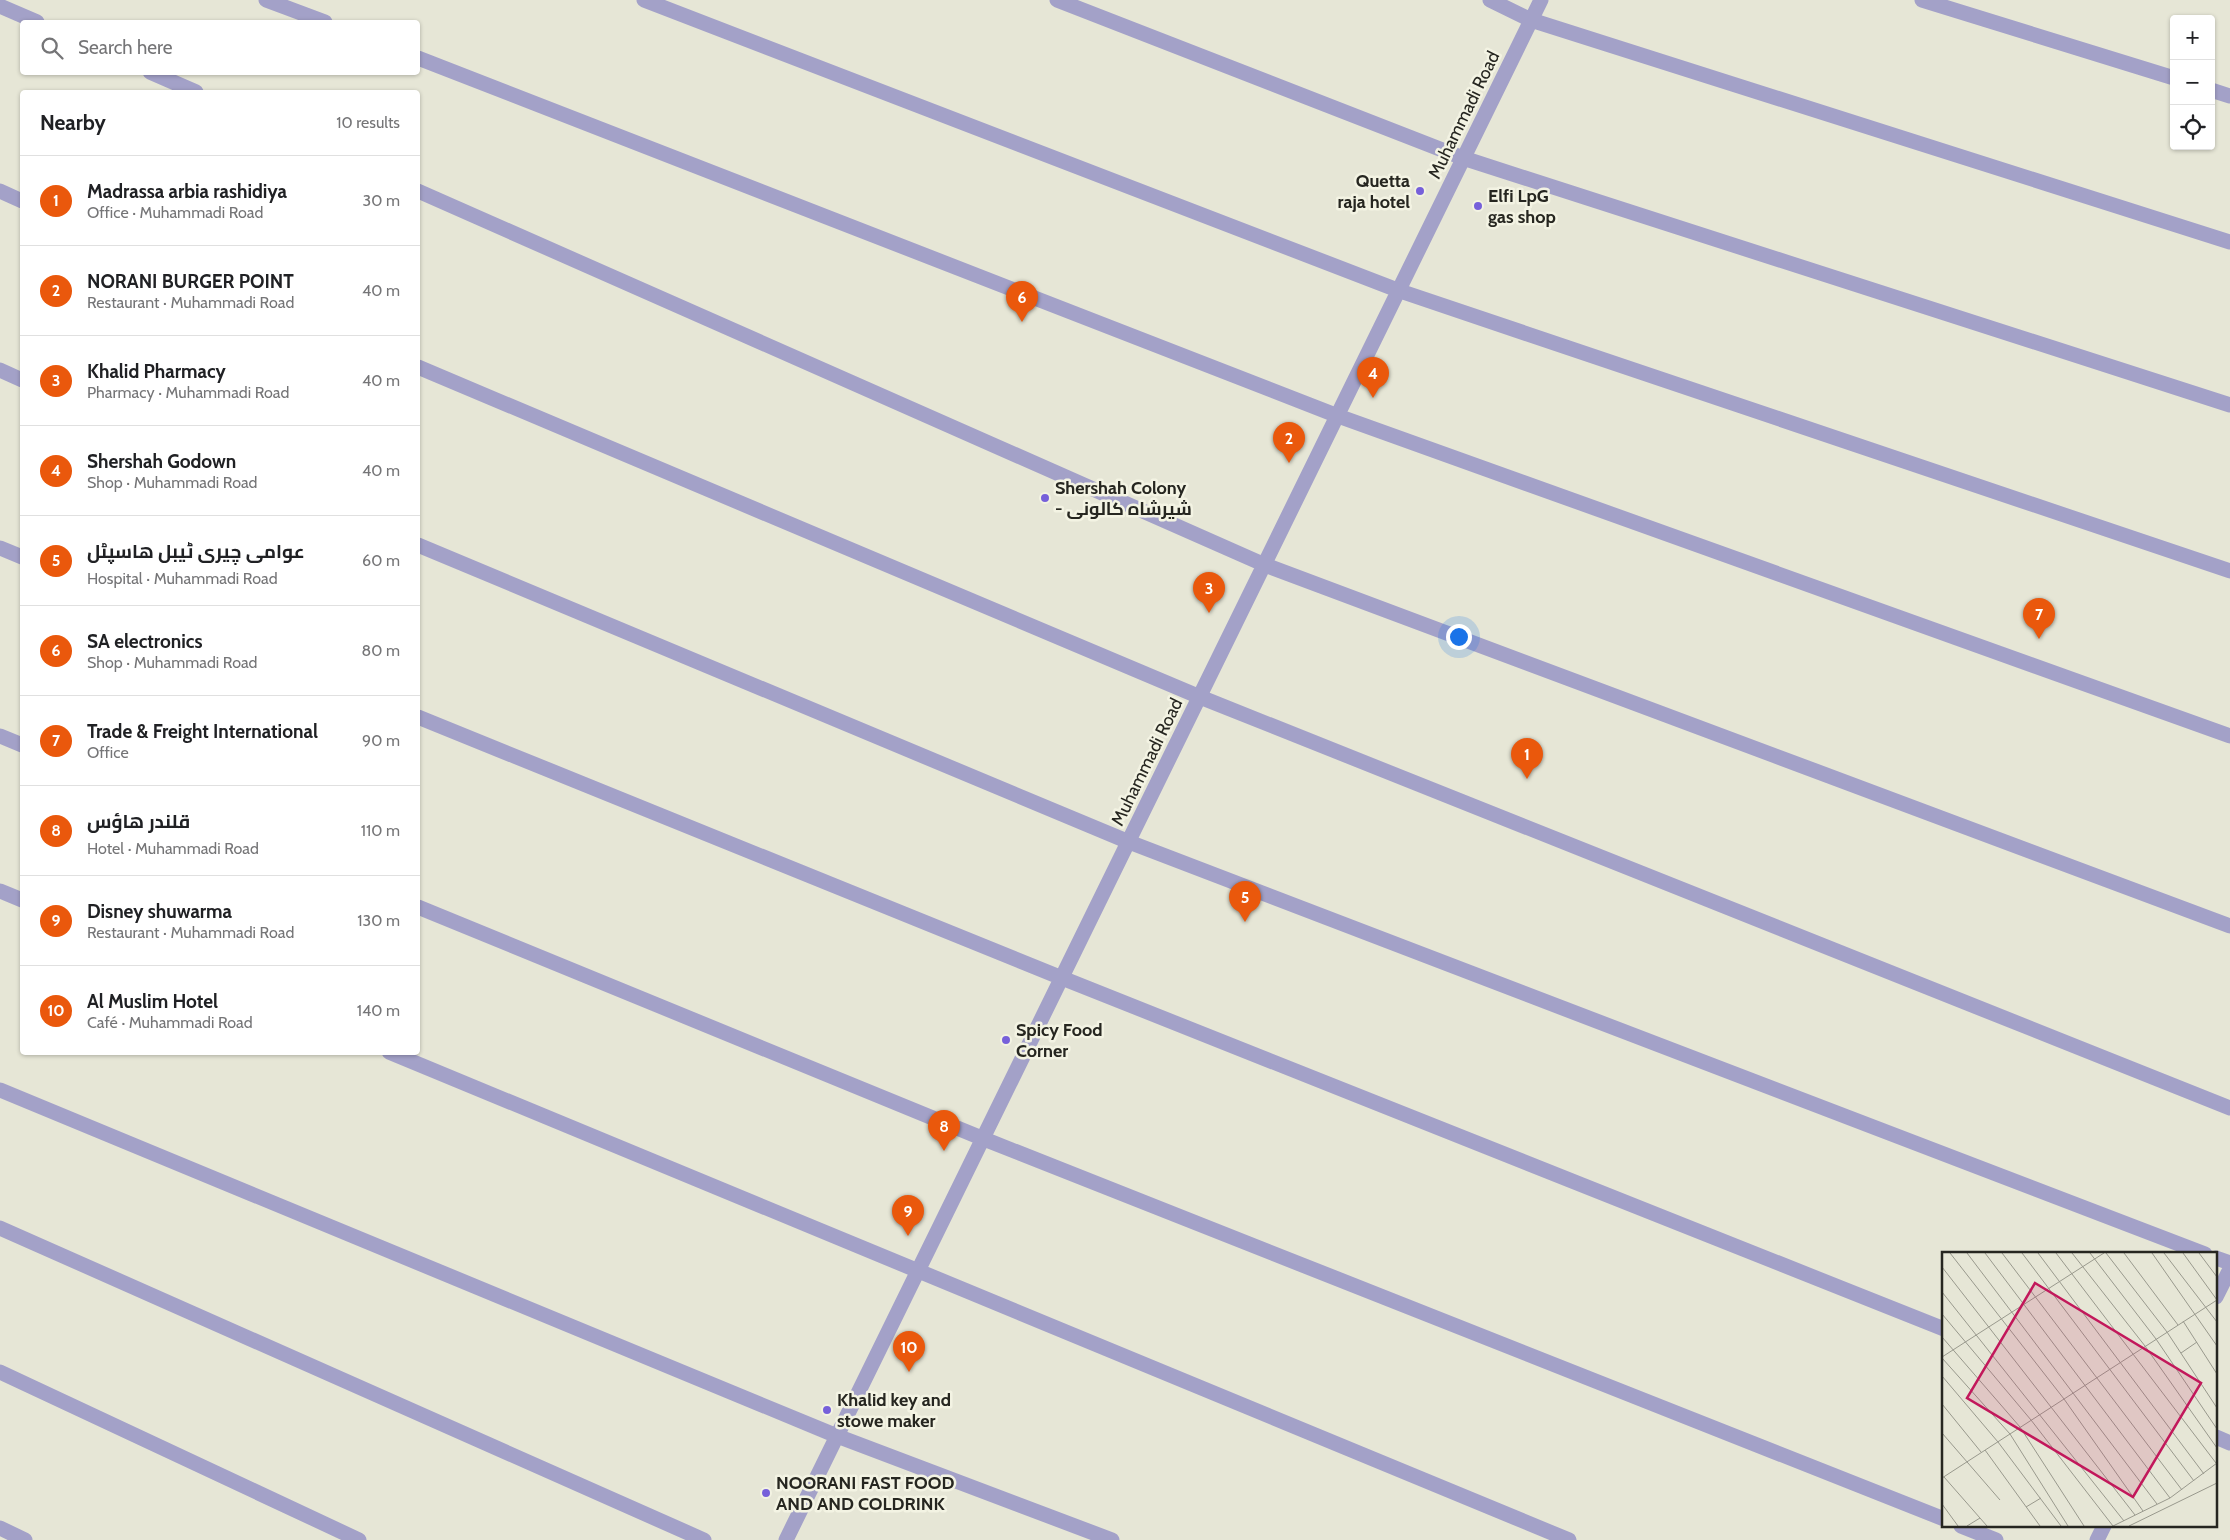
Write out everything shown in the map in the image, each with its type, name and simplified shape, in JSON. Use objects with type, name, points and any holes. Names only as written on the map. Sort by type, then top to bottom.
[{"type":"street","points":[[266,0],[320,20]]},
{"type":"street","points":[[644,0],[1400,291],[2230,570]]},
{"type":"street","points":[[1058,0],[1463,158],[2230,405]]},
{"type":"street","points":[[1490,0],[1531,20],[2230,242]]},
{"type":"street","name":"Muhammadi Road","points":[[786,1540],[1541,0]]},
{"type":"street","points":[[1922,0],[2170,77]]},
{"type":"street","points":[[0,6],[32,20]]},
{"type":"street","points":[[420,59],[1338,416],[2230,736]]},
{"type":"street","points":[[157,75],[191,90]]},
{"type":"street","points":[[2215,91],[2230,96]]},
{"type":"street","points":[[0,191],[20,199]]},
{"type":"street","points":[[420,191],[1265,565],[2230,926]]},
{"type":"street","points":[[420,368],[1200,697],[2230,1108]]},
{"type":"street","points":[[0,370],[20,379]]},
{"type":"street","points":[[420,546],[1129,842],[2200,1252]]},
{"type":"street","points":[[0,548],[20,556]]},
{"type":"street","points":[[420,718],[1062,978],[1942,1328]]},
{"type":"street","points":[[0,736],[20,744]]},
{"type":"street","points":[[0,891],[20,899]]},
{"type":"street","points":[[420,908],[984,1139],[1942,1518]]},
{"type":"street","points":[[396,1055],[918,1273],[1568,1540]]},
{"type":"street","points":[[0,1090],[837,1436],[1112,1540]]},
{"type":"street","points":[[0,1228],[704,1540]]},
{"type":"street","points":[[2218,1259],[2230,1263]]},
{"type":"street","points":[[2218,1293],[2230,1269]]},
{"type":"street","points":[[0,1372],[359,1540]]},
{"type":"street","points":[[2218,1438],[2230,1443]]},
{"type":"street","points":[[0,1528],[25,1540]]},
{"type":"street","points":[[1966,1528],[1996,1540]]},
{"type":"street","points":[[2097,1540],[2103,1528]]},
{"type":"place","name":"Quetta raja hotel","points":[[1420,191]]},
{"type":"place","name":"Elfi LpG gas shop","points":[[1478,206]]},
{"type":"place","name":"SA electronics","points":[[1022,322]]},
{"type":"place","name":"Shershah Godown","points":[[1373,398]]},
{"type":"place","name":"NORANI BURGER POINT","points":[[1289,463]]},
{"type":"place","name":"Shershah Colony - شیرشاہ کالونی","points":[[1045,498]]},
{"type":"place","name":"Khalid Pharmacy","points":[[1209,613]]},
{"type":"place","name":"Trade & Freight International","points":[[2039,639]]},
{"type":"place","name":"Madrassa arbia rashidiya","points":[[1527,779]]},
{"type":"place","name":"عوامی چیری ٹیبل ھاسپٹل","points":[[1245,922]]},
{"type":"place","name":"Spicy Food Corner","points":[[1006,1040]]},
{"type":"place","name":"قلندر ھاؤس","points":[[944,1151]]},
{"type":"place","name":"Disney shuwarma","points":[[908,1236]]},
{"type":"place","name":"Al Muslim Hotel","points":[[909,1372]]},
{"type":"place","name":"Khalid key and stowe maker","points":[[827,1410]]},
{"type":"place","name":"NOORANI FAST FOOD AND AND COLDRINK","points":[[766,1493]]}]
